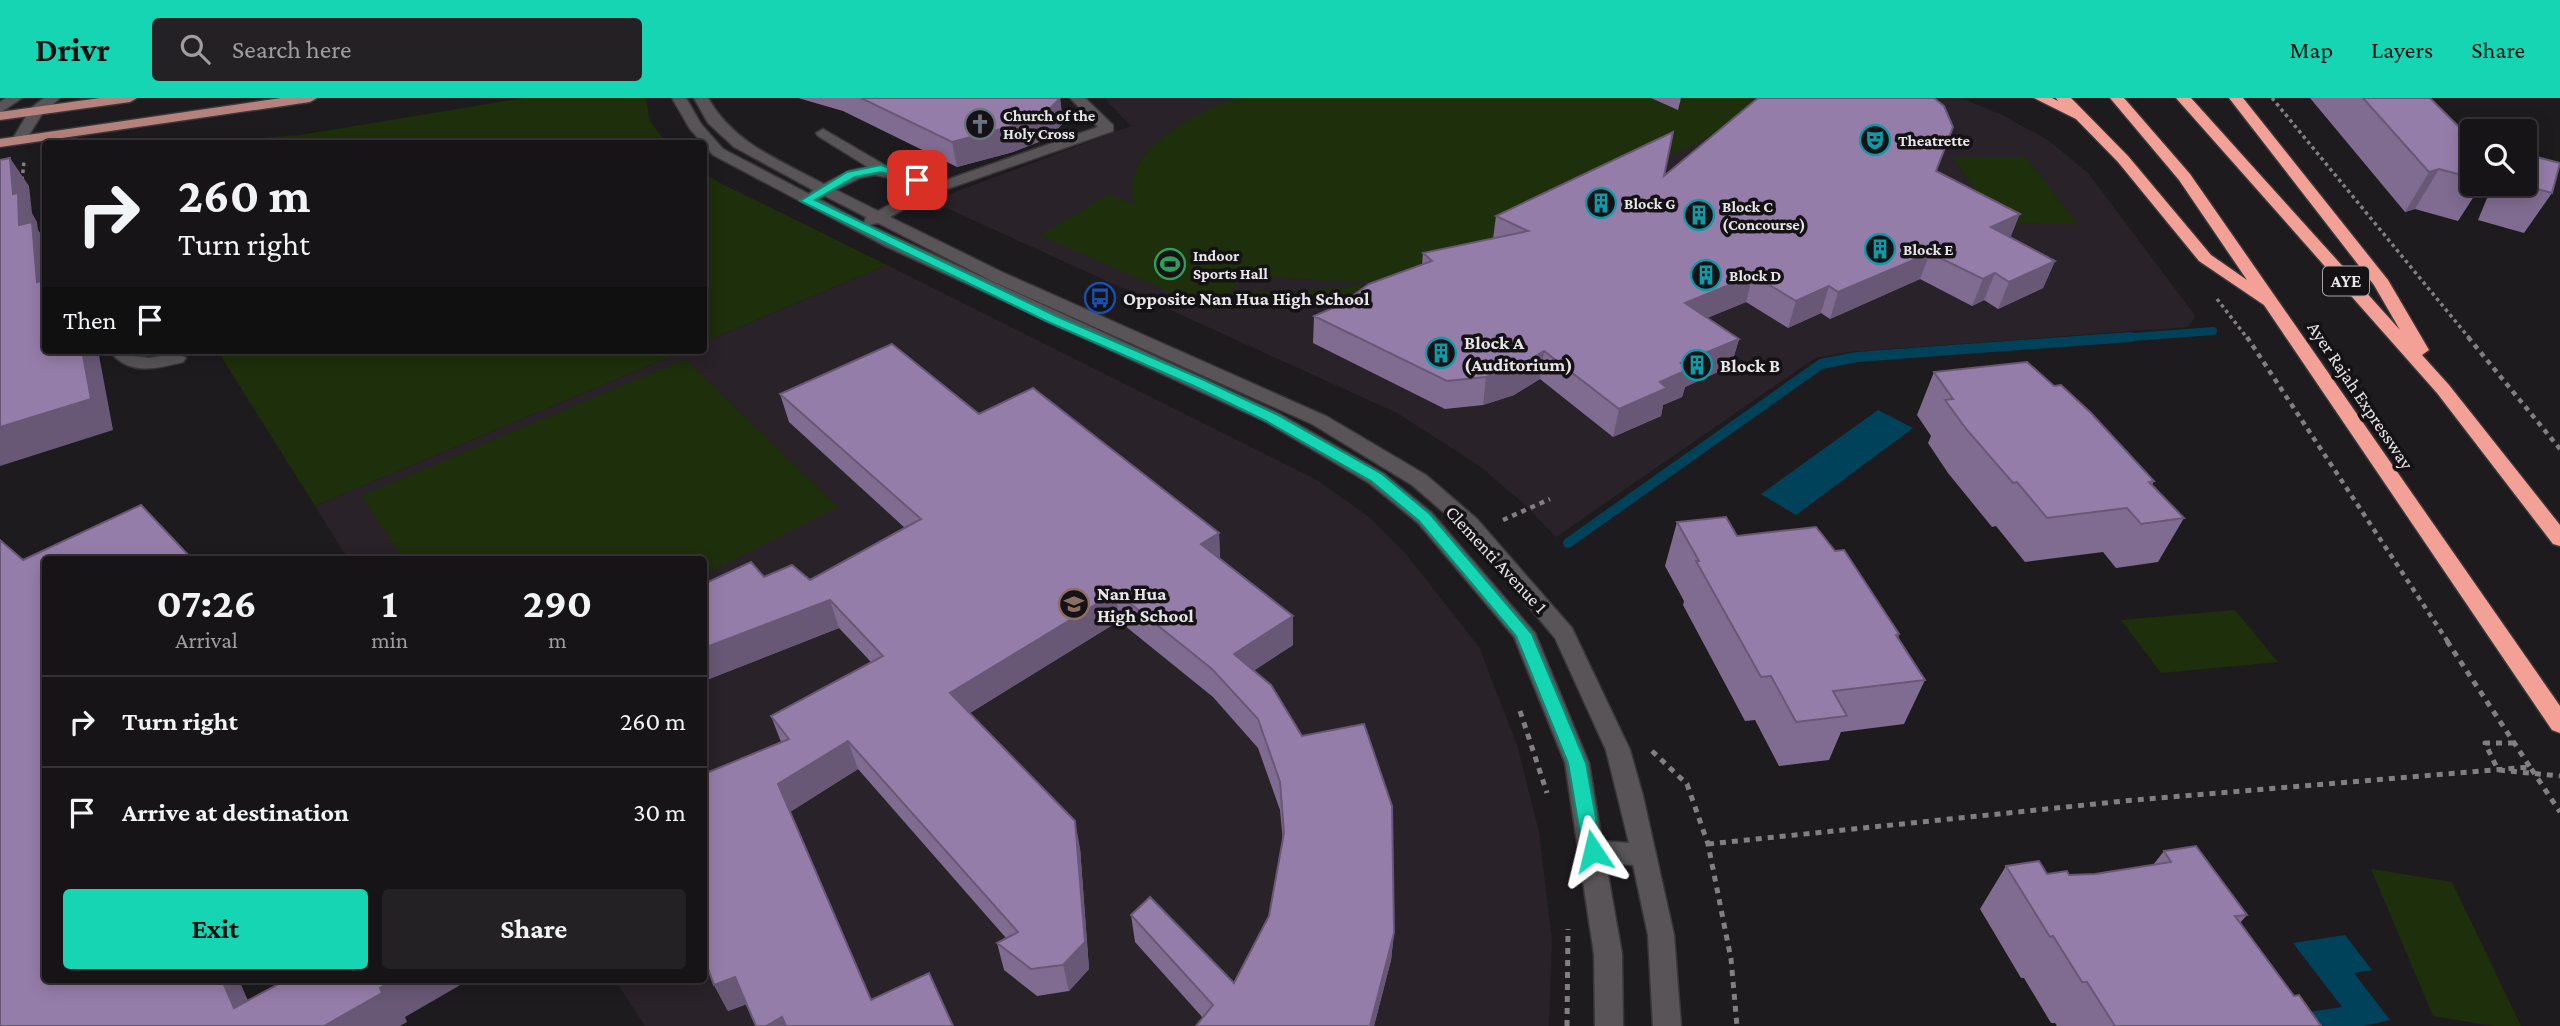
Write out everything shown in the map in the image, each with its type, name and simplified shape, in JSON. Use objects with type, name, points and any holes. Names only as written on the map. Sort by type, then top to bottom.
[{"type":"highway","points":[[2041,98],[2083,119]]},
{"type":"highway","points":[[2063,98],[2123,159],[2206,258],[2272,305]]},
{"type":"highway","name":"Ayer Rajah Expressway","points":[[2117,98],[2185,177],[2560,724]]},
{"type":"highway","name":"AYE","points":[[2183,98],[2443,389],[2560,539]]},
{"type":"highway","points":[[2236,98],[2382,284],[2443,389]]},
{"type":"main road","points":[[0,116],[130,98]]},
{"type":"main road","points":[[0,143],[310,98]]},
{"type":"street","points":[[0,109],[15,98]]},
{"type":"street","points":[[19,140],[36,111],[52,98]]},
{"type":"street","name":"Clementi Avenue 1","points":[[680,98],[695,126],[718,152],[860,228],[1051,319],[1199,383],[1335,452],[1376,478],[1425,518],[1524,634],[1577,763],[1608,954],[1609,1026]]},
{"type":"street","name":"Clementi Avenue 1","points":[[701,98],[713,120],[739,144],[824,190],[1066,309],[1194,362],[1319,421],[1419,480],[1470,524],[1564,634],[1618,750],[1661,935],[1667,1026]]},
{"type":"street","points":[[860,228],[925,192],[1108,128],[1077,98]]},
{"type":"street","points":[[823,133],[881,169],[917,180],[925,192]]},
{"type":"street","points":[[806,201],[851,175],[881,169]]},
{"type":"street","points":[[122,354],[128,361],[150,363],[177,358]]},
{"type":"street","points":[[1194,362],[1192,372],[1199,383]]},
{"type":"street","points":[[1425,518],[1448,525],[1470,524]]},
{"type":"street","points":[[1593,851],[1643,855]]},
{"type":"path","points":[[2272,98],[2560,449]]},
{"type":"path","points":[[21,186],[22,166]]},
{"type":"path","points":[[2236,321],[2560,813]]},
{"type":"path","points":[[1496,523],[1550,499]]},
{"type":"path","points":[[1518,706],[1544,779],[1550,806]]},
{"type":"path","points":[[2514,743],[2485,743],[2498,770],[2560,776]]},
{"type":"path","points":[[1708,844],[2124,801],[2530,767]]},
{"type":"path","points":[[1567,1026],[1568,915]]},
{"type":"shaded area","points":[[1104,98],[1961,98],[2002,115],[2048,140],[2088,173],[2194,314],[2194,319],[2188,327],[1850,352],[1815,358],[1556,537],[1522,502],[1478,465],[1397,413],[931,201],[1131,126]]},
{"type":"shaded area","name":"Nan Hua High School","points":[[887,265],[1317,480],[1369,517],[1405,553],[1479,647],[1517,745],[1539,832],[1552,940],[1549,1026],[645,1026],[617,983],[707,983],[707,556],[346,556],[315,506],[676,354],[707,354],[707,341]]},
{"type":"green space","points":[[523,98],[646,98],[650,121],[664,140],[236,140],[300,135]]},
{"type":"green space","points":[[1235,98],[1748,98],[1769,108],[1422,277],[1330,281],[1237,273],[1238,285],[1228,291],[1283,292],[1421,280],[1354,304],[1304,308],[1208,309],[1040,235],[1109,194],[1135,205],[1132,185],[1137,167],[1148,151],[1181,124]]},
{"type":"green space","points":[[1952,157],[2026,157],[2078,224],[1999,223]]},
{"type":"green space","points":[[707,175],[718,182],[887,265],[707,341]]},
{"type":"green space","points":[[220,354],[676,354],[315,506]]},
{"type":"green space","points":[[685,359],[838,507],[707,573],[707,556],[401,556],[361,496]]},
{"type":"green space","points":[[2235,610],[2278,662],[2161,673],[2121,620]]},
{"type":"green space","points":[[2371,869],[2452,882],[2521,1026],[2494,1026],[2433,1016]]},
{"type":"water","points":[[1878,410],[1913,428],[1796,515],[1761,494]]},
{"type":"water","points":[[2345,935],[2372,970],[2354,973],[2390,1020],[2363,1026],[2289,1026],[2282,1016],[2342,1007],[2293,943]]},
{"type":"building","points":[[861,98],[1060,98],[1046,113],[1009,127],[952,142]]},
{"type":"building","points":[[1758,98],[1934,98],[1944,106],[1953,127],[1936,171],[2020,214],[1991,227],[2055,261],[2009,282],[1995,273],[1983,279],[1930,253],[1838,292],[1829,286],[1796,301],[1753,275],[1685,303],[1739,339],[1681,363],[1689,369],[1660,382],[1667,388],[1619,409],[1544,351],[1518,367],[1486,377],[1447,381],[1314,316],[1340,305],[1369,284],[1432,261],[1423,253],[1528,231],[1496,216],[1673,132],[1664,176]]},
{"type":"building","points":[[2363,98],[2430,98],[2460,128],[2460,175],[2439,169],[2429,172]]},
{"type":"building","points":[[2537,157],[2560,163],[2552,193],[2537,189]]},
{"type":"building","points":[[10,158],[13,194],[18,193],[19,225],[32,222],[37,282],[42,281],[42,354],[83,354],[91,399],[0,427],[0,160]]},
{"type":"building","points":[[892,344],[979,414],[1033,388],[1219,533],[1201,544],[1293,616],[1234,654],[1271,685],[1302,736],[1364,724],[1392,806],[1394,933],[1370,1026],[1196,1026],[1213,1005],[1131,915],[1150,897],[1234,983],[1269,916],[1284,833],[1280,782],[1258,719],[1212,669],[1116,592],[950,693],[1075,821],[1085,942],[1063,965],[1031,969],[997,943],[1018,932],[848,741],[778,784],[871,1000],[929,973],[953,1026],[786,1026],[782,1017],[766,1026],[756,1026],[735,977],[714,985],[707,965],[707,773],[789,739],[771,716],[883,656],[830,600],[707,647],[707,583],[751,562],[764,577],[792,565],[810,580],[921,519],[780,394]]},
{"type":"building","points":[[2027,362],[2054,386],[2061,385],[2091,413],[2154,481],[2149,482],[2184,518],[2141,524],[2127,508],[2047,518],[1967,430],[1945,400],[1953,399],[1934,372]]},
{"type":"building","points":[[141,505],[189,556],[42,556],[42,983],[223,983],[234,1008],[280,983],[389,983],[380,988],[382,993],[324,1026],[0,1026],[0,540],[23,560]]},
{"type":"building","points":[[1726,517],[1737,536],[1816,527],[1835,551],[1844,550],[1899,634],[1896,635],[1925,680],[1833,691],[1847,716],[1796,722],[1771,676],[1761,677],[1677,522]]},
{"type":"building","points":[[2196,846],[2247,915],[2235,916],[2294,996],[2299,995],[2321,1026],[2115,1026],[2087,982],[2082,982],[2053,936],[2050,937],[2006,866],[2039,861],[2047,874],[2067,871],[2069,875],[2095,874],[2171,862],[2164,851]]},
{"type":"waterway","points":[[2107,339],[2213,331]]},
{"type":"waterway","points":[[1568,543],[1821,364],[1857,357],[2131,337]]},
{"type":"place","name":"Church of the Holy Cross","points":[[980,124]]},
{"type":"place","name":"Theatrette","points":[[1875,140]]},
{"type":"place","name":"Block G","points":[[1601,203]]},
{"type":"place","name":"Block C (Concourse)","points":[[1699,215]]},
{"type":"place","name":"Block E","points":[[1880,249]]},
{"type":"place","name":"Indoor Sports Hall","points":[[1170,264]]},
{"type":"place","name":"Block D","points":[[1706,275]]},
{"type":"place","name":"Opposite Nan Hua High School","points":[[1100,298]]},
{"type":"place","name":"Block A (Auditorium)","points":[[1441,353]]},
{"type":"place","name":"Block B","points":[[1697,365]]},
{"type":"place","name":"Nan Hua High School","points":[[1074,604]]},
{"type":"route","points":[[917,180],[881,169],[851,175],[806,201],[1051,319],[1271,417],[1376,478],[1425,518],[1524,634],[1577,763],[1593,851]]}]
